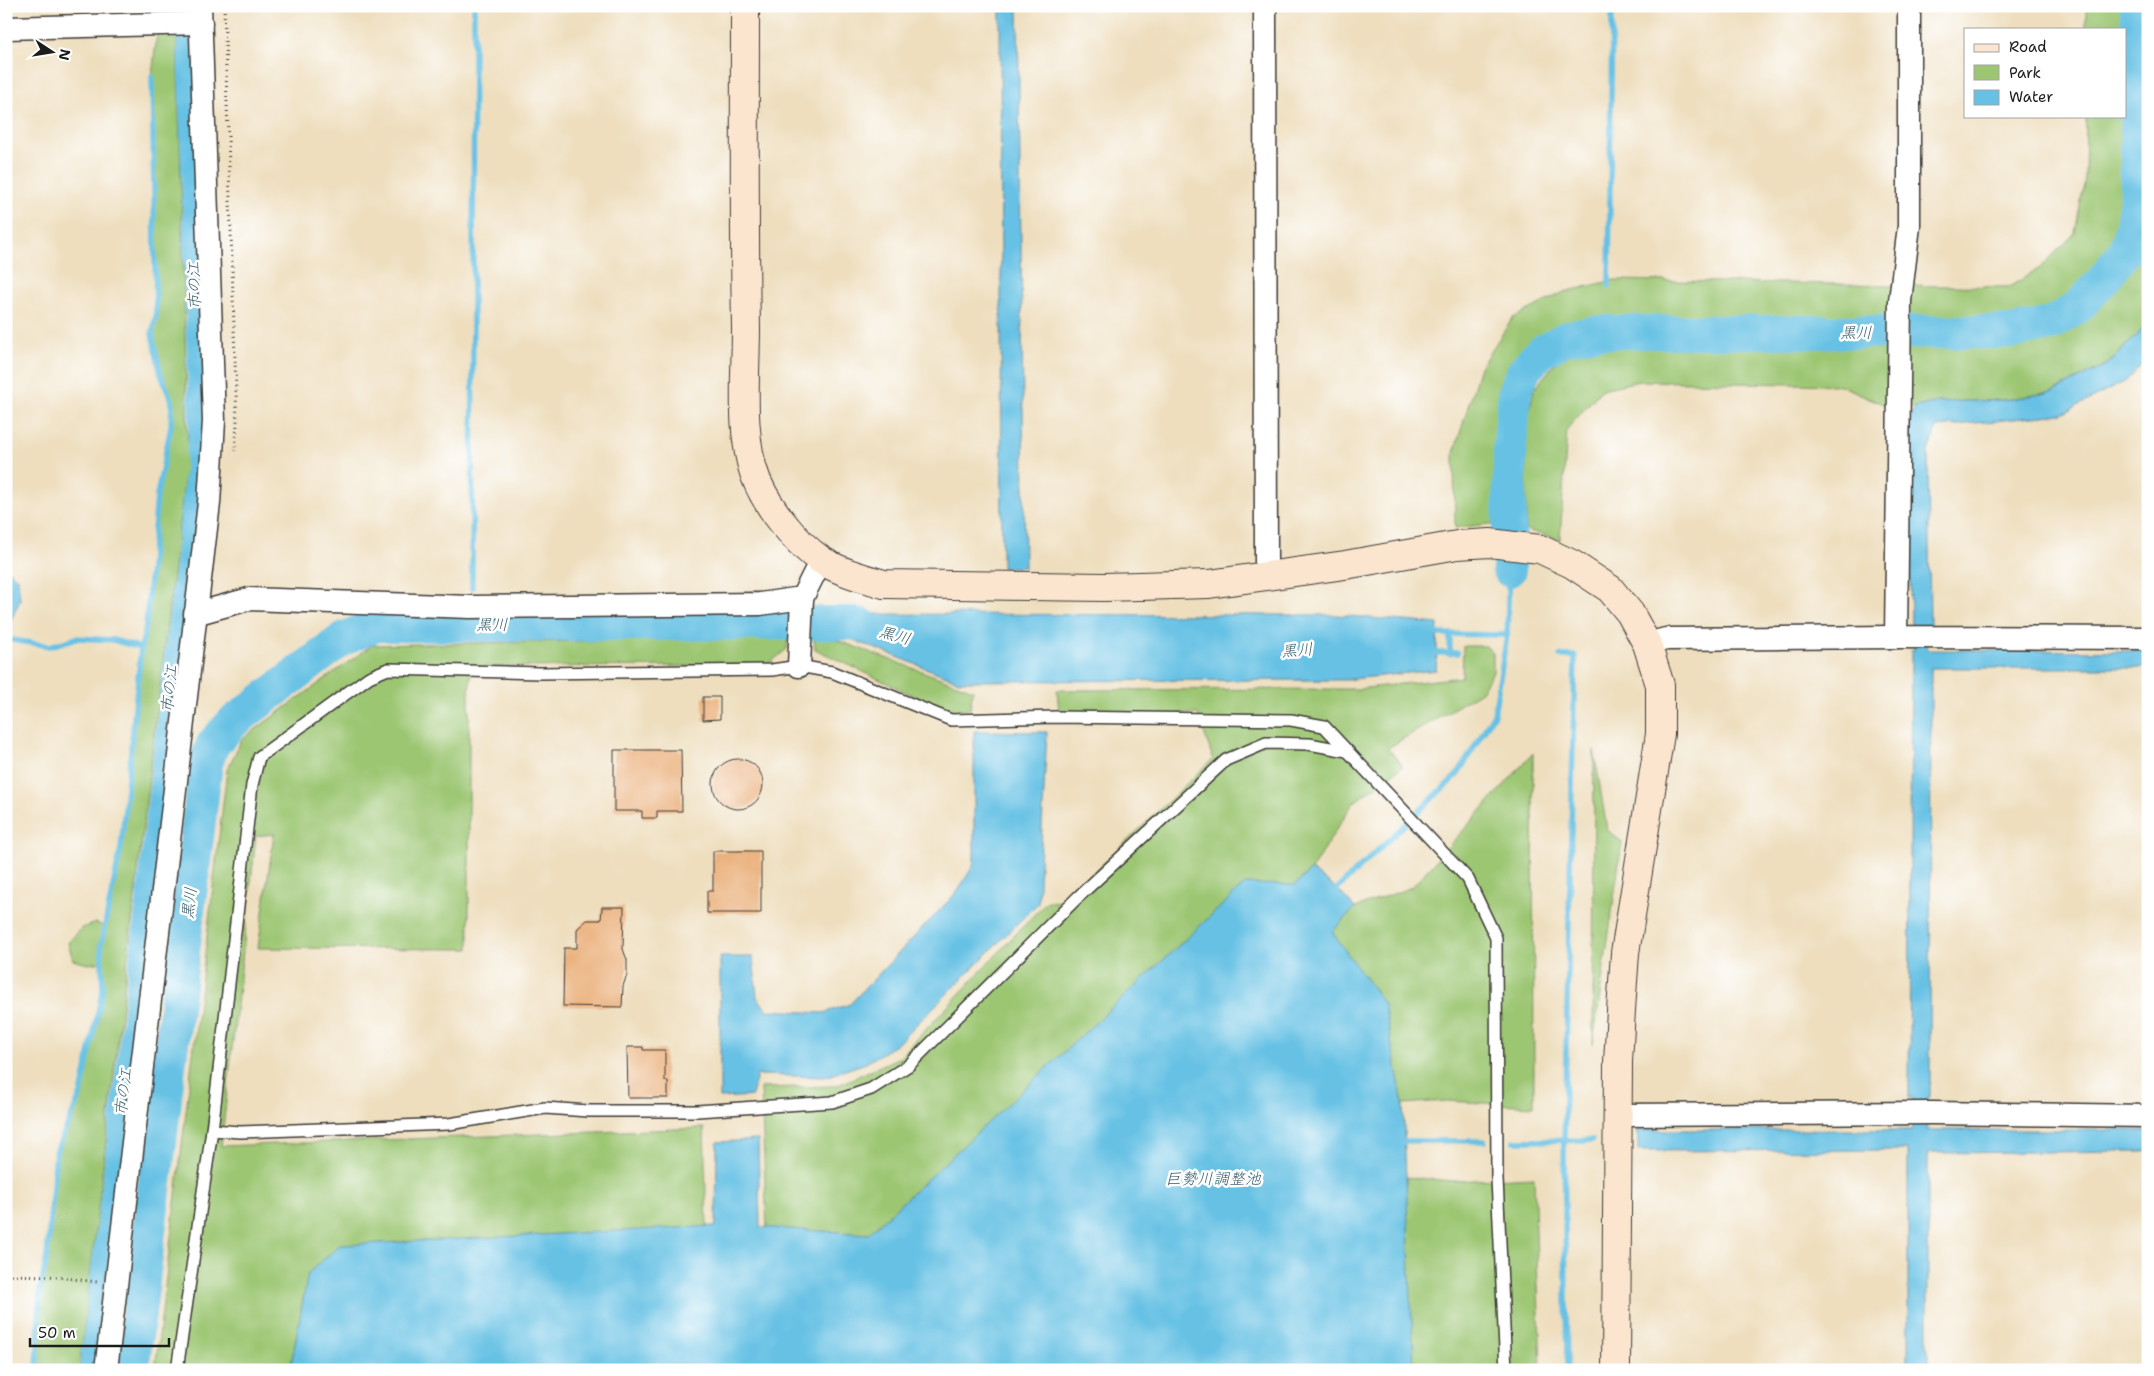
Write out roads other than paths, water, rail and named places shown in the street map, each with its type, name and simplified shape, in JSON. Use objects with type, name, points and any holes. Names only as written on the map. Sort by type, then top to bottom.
[{"type":"street","points":[[745,6],[745,305],[748,449],[758,482],[774,512],[789,531],[821,560],[857,576],[884,584],[1104,587],[1209,584],[1345,565],[1457,545],[1490,543],[1540,549],[1572,564],[1610,589],[1630,613],[1647,644],[1660,685],[1660,734],[1625,953],[1618,1062],[1616,1370]]},
{"type":"street","points":[[1265,6],[1266,576]]},
{"type":"street","points":[[1902,637],[1898,362],[1900,300],[1908,226],[1909,6]]},
{"type":"street","points":[[6,28],[161,24],[200,15],[214,421],[209,503],[194,614],[106,1370]]},
{"type":"street","points":[[799,666],[802,598],[821,560]]},
{"type":"street","points":[[194,614],[249,599],[480,606],[760,604],[802,598]]},
{"type":"street","points":[[1647,644],[1666,638],[2148,638]]},
{"type":"street","points":[[1619,1115],[1932,1114],[2148,1116]]},
{"type":"lane","points":[[177,1370],[212,1130],[252,785],[259,757],[370,677],[388,669],[540,678],[772,670],[799,666],[832,672],[951,720],[1056,717],[1291,720],[1324,726],[1468,879],[1496,938],[1497,1179],[1506,1370]]},
{"type":"lane","points":[[212,1130],[240,1132],[449,1124],[545,1108],[588,1111],[697,1111],[832,1102],[871,1089],[909,1065],[1078,897],[1226,760],[1266,743],[1309,744],[1347,750]]},
{"type":"water","points":[[1000,6],[1018,6],[1025,567],[1002,568]]},
{"type":"water","points":[[2148,323],[2148,357],[2126,381],[2062,414],[1937,427],[1928,451],[1930,625],[1927,625],[1927,650],[2148,651],[2148,668],[1931,668],[1930,1097],[1927,1098],[1927,1130],[2148,1130],[2148,1151],[1928,1153],[1928,1370],[1908,1370],[1908,1150],[1638,1151],[1638,1130],[1912,1130],[1913,1098],[1909,1098],[1911,650],[1914,650],[1914,625],[1911,625],[1907,425],[1915,407],[1939,402],[2005,400],[2053,392],[2108,364]]},
{"type":"water","points":[[6,569],[18,579],[20,600],[6,631]]},
{"type":"water","points":[[814,614],[1337,615],[1438,624],[1436,670],[1344,680],[959,681],[833,632],[817,631]]},
{"type":"water","points":[[974,731],[1047,732],[1038,903],[897,1044],[866,1063],[825,1077],[757,1075],[752,1096],[720,1098],[720,957],[753,957],[757,997],[767,1010],[824,1013],[850,1004],[958,891],[974,864]]},
{"type":"water","name":"巨勢川調整池","points":[[1311,870],[1337,889],[1355,908],[1332,932],[1384,1004],[1403,1104],[1414,1370],[290,1370],[308,1273],[340,1245],[716,1226],[717,1142],[758,1140],[760,1227],[868,1234],[1245,884],[1295,885]]},
{"type":"waterway","name":"市の江","points":[[89,1370],[138,971],[192,504],[199,424],[186,6]]},
{"type":"waterway","points":[[472,588],[474,6]]},
{"type":"waterway","points":[[1609,286],[1612,6]]},
{"type":"waterway","name":"黒川","points":[[1509,570],[1510,444],[1515,390],[1525,369],[1541,352],[1566,338],[1599,332],[2012,332],[2050,324],[2077,308],[2100,284],[2124,252],[2132,226],[2137,193],[2137,6]]},
{"type":"waterway","points":[[37,1370],[40,1291],[47,1256],[56,1152],[81,1094],[103,988],[101,944],[121,848],[141,648],[146,626],[157,495],[171,426],[172,401],[161,375],[152,334],[156,316],[152,76]]},
{"type":"waterway","points":[[1437,634],[1507,635],[1509,570]]},
{"type":"waterway","name":"黒川","points":[[132,1370],[206,763],[213,744],[233,722],[343,639],[376,625],[853,623],[862,625]]},
{"type":"waterway","points":[[1450,634],[1450,654]]},
{"type":"waterway","points":[[1337,889],[1458,774],[1494,714],[1507,635]]},
{"type":"waterway","points":[[6,639],[50,646],[77,638],[113,640],[141,648]]},
{"type":"waterway","points":[[1437,653],[1457,653]]},
{"type":"waterway","points":[[1560,656],[1575,656],[1564,1141],[1567,1370]]},
{"type":"waterway","points":[[1514,1141],[1592,1140]]},
{"type":"waterway","points":[[1405,1141],[1484,1141]]}]
